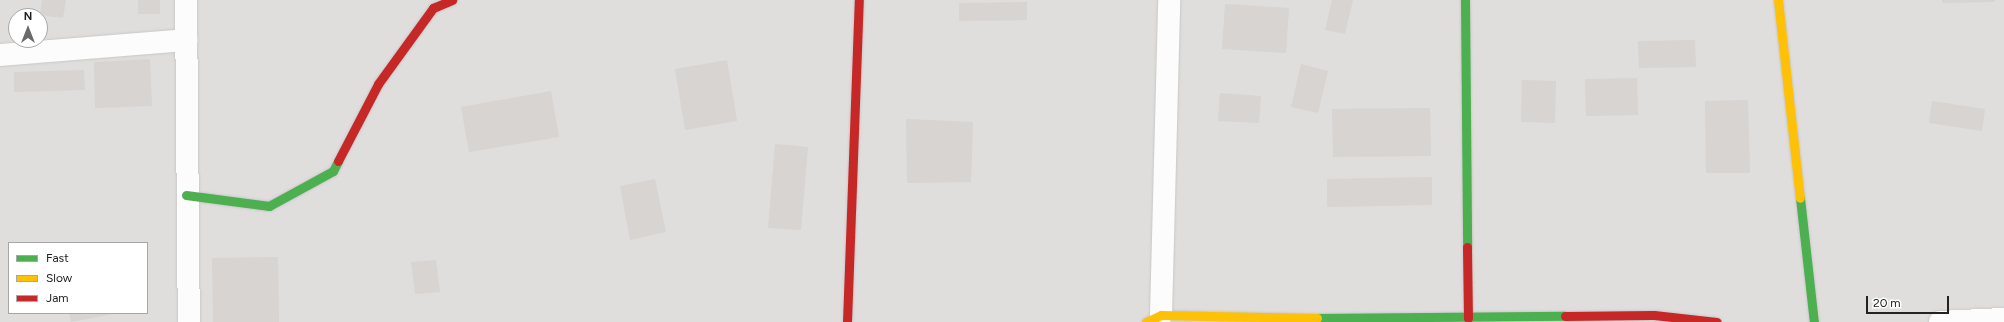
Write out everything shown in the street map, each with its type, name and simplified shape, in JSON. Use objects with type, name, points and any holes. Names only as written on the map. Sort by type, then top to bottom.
[{"type":"street","points":[[186,0],[186,195],[189,322]]},
{"type":"street","points":[[186,195],[269,206],[333,171],[378,84],[433,8],[452,0]]},
{"type":"street","points":[[847,322],[859,0]]},
{"type":"street","points":[[1169,0],[1153,318],[1468,318],[1654,315],[1717,322]]},
{"type":"street","points":[[1465,0],[1468,318]]},
{"type":"street","points":[[1778,0],[1814,322]]},
{"type":"street","points":[[0,55],[186,40]]},
{"type":"street","points":[[1940,322],[2004,319]]},
{"type":"shaded area","points":[[0,0],[2004,0],[2004,322],[0,322]]},
{"type":"building","points":[[42,0],[66,0],[63,18],[48,16],[48,8],[41,8]]},
{"type":"building","points":[[138,0],[160,0],[160,14],[138,14]]},
{"type":"building","points":[[1332,0],[1353,0],[1345,34],[1325,30]]},
{"type":"building","points":[[1942,0],[1995,0],[1995,2],[1942,3]]},
{"type":"building","points":[[1027,2],[1027,20],[959,21],[959,3]]},
{"type":"building","points":[[1225,4],[1289,8],[1286,53],[1222,49]]},
{"type":"building","points":[[1695,40],[1696,67],[1639,68],[1638,41]]},
{"type":"building","points":[[150,59],[152,106],[95,108],[94,62]]},
{"type":"building","points":[[727,60],[737,121],[685,130],[675,69]]},
{"type":"building","points":[[1301,64],[1328,71],[1318,113],[1291,107]]},
{"type":"building","points":[[84,70],[85,90],[14,92],[14,72]]},
{"type":"building","points":[[1637,78],[1638,115],[1586,116],[1585,79]]},
{"type":"building","points":[[1522,80],[1556,81],[1555,123],[1521,122]]},
{"type":"building","points":[[551,91],[559,137],[469,152],[461,107]]},
{"type":"building","points":[[1220,93],[1261,96],[1259,123],[1218,121]]},
{"type":"building","points":[[1748,100],[1750,173],[1706,173],[1705,101]]},
{"type":"building","points":[[1932,101],[1985,109],[1982,131],[1929,123]]},
{"type":"building","points":[[1430,108],[1431,156],[1333,157],[1332,109]]},
{"type":"building","points":[[906,119],[973,122],[971,182],[907,183]]},
{"type":"building","points":[[775,144],[808,147],[801,230],[768,228]]},
{"type":"building","points":[[1432,177],[1432,205],[1327,207],[1327,179]]},
{"type":"building","points":[[655,179],[666,232],[630,240],[620,186]]},
{"type":"building","points":[[278,257],[279,322],[213,322],[212,258]]},
{"type":"building","points":[[436,260],[440,292],[415,294],[411,262]]},
{"type":"building","points":[[69,314],[113,314],[71,322]]},
{"type":"traffic: fast","points":[[1465,0],[1467,247]]},
{"type":"traffic: fast","points":[[186,195],[269,206],[333,171],[338,161]]},
{"type":"traffic: fast","points":[[1800,198],[1814,322]]},
{"type":"traffic: fast","points":[[1317,318],[1565,316]]},
{"type":"traffic: slow","points":[[1778,0],[1800,198]]},
{"type":"traffic: slow","points":[[1146,322],[1161,315],[1317,318]]},
{"type":"traffic: jam","points":[[338,161],[378,84],[433,8],[452,0]]},
{"type":"traffic: jam","points":[[847,322],[859,0]]},
{"type":"traffic: jam","points":[[1467,247],[1468,318]]},
{"type":"traffic: jam","points":[[1565,316],[1654,315],[1717,322]]}]
